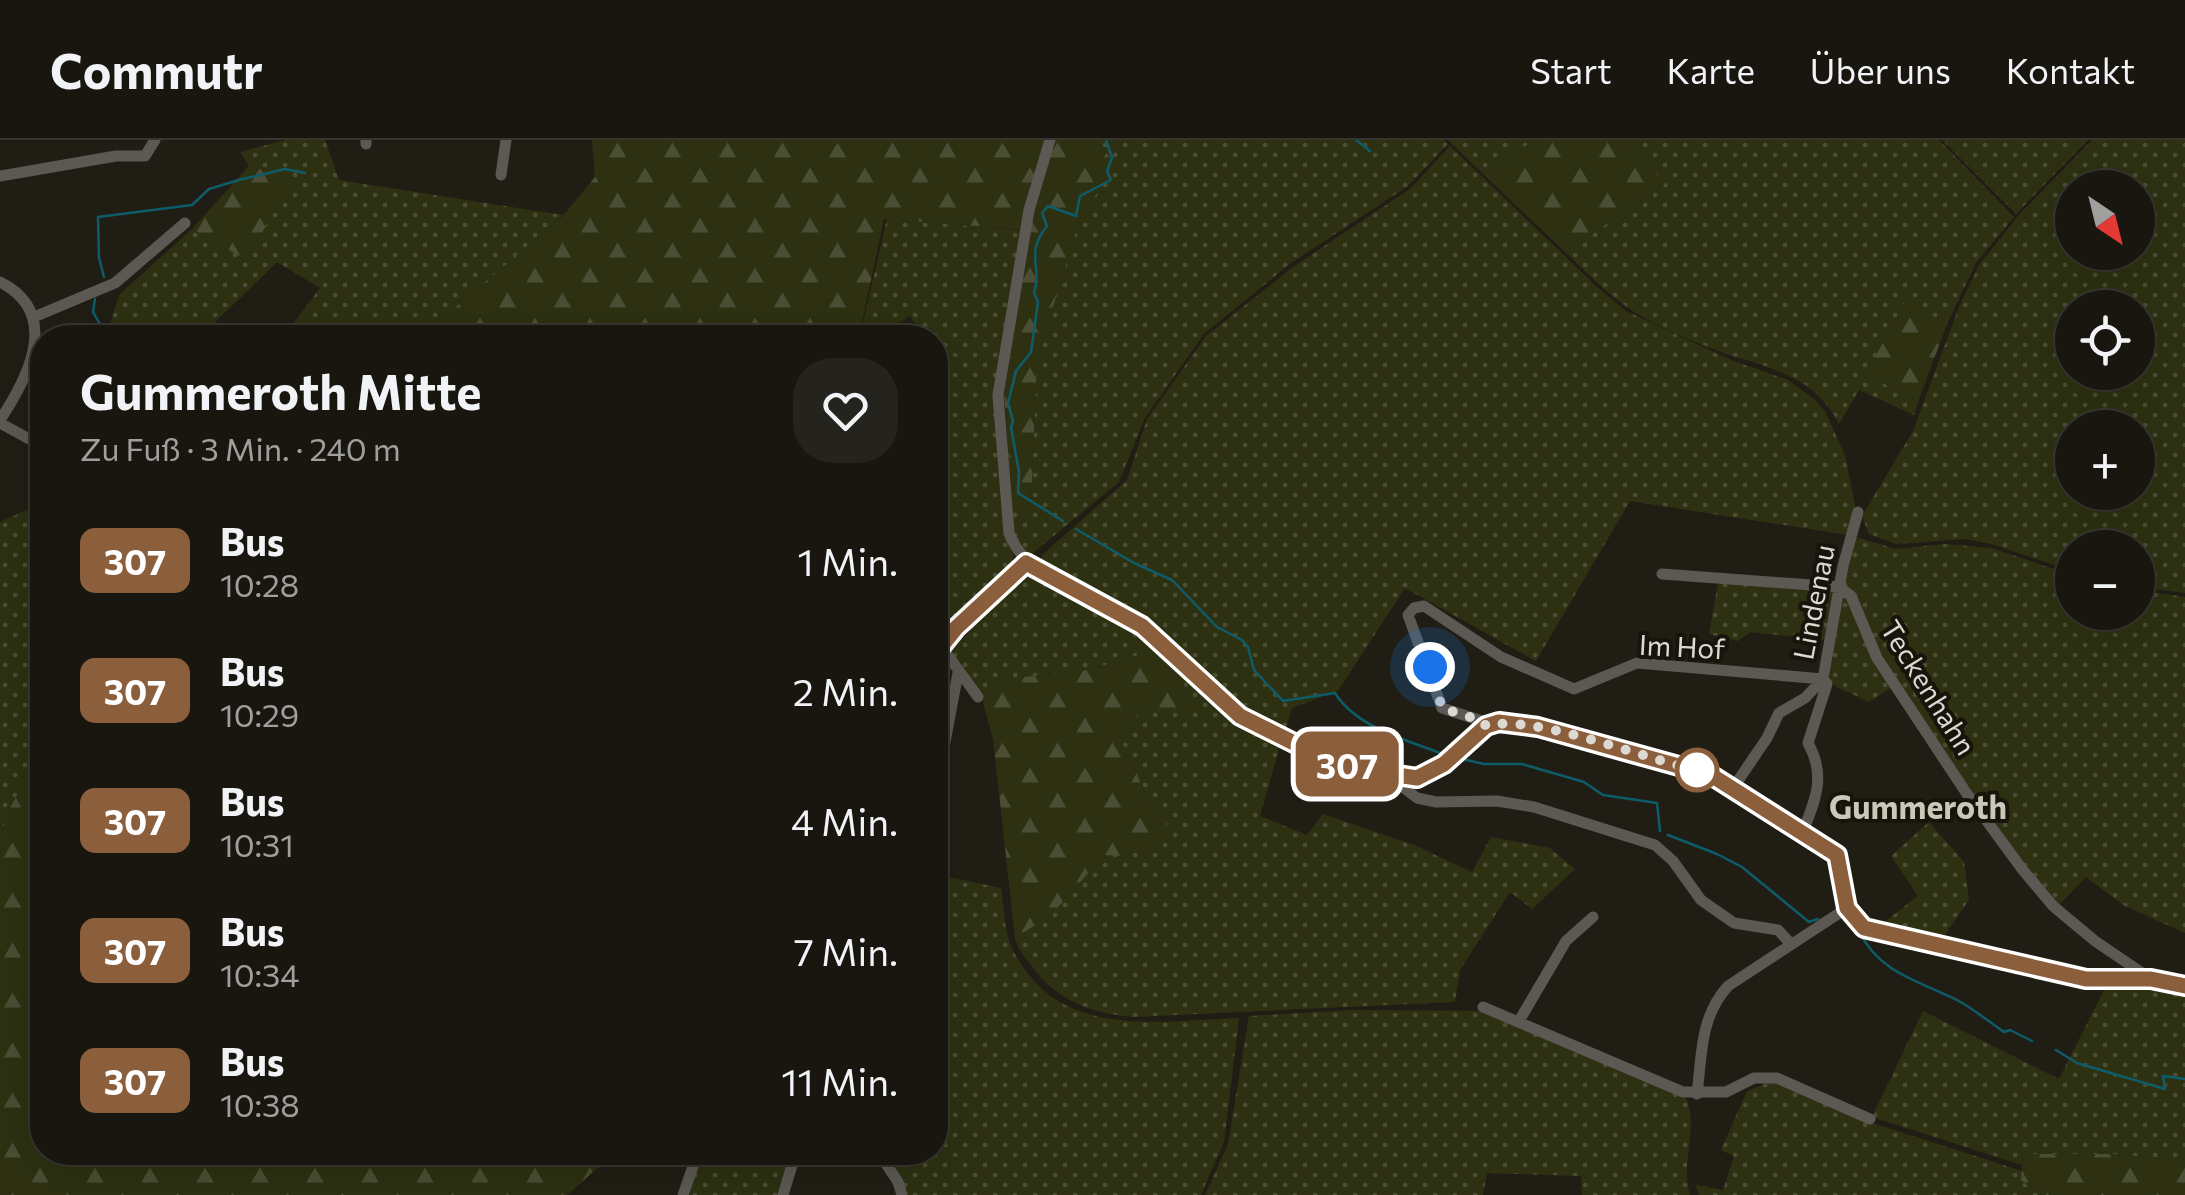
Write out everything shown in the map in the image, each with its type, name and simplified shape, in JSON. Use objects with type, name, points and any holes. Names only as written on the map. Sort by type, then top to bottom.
[{"type":"street","points":[[0,176],[116,156],[145,156],[156,140]]},
{"type":"street","points":[[501,175],[506,140]]},
{"type":"street","points":[[1050,140],[1029,210],[998,395],[1009,533],[1016,552],[1026,563],[1142,626],[1240,716],[1316,754],[1364,770],[1417,778],[1432,772],[1486,726],[1499,722],[1538,727],[1698,770],[1733,788],[1837,855],[1847,908],[1855,920],[1875,932],[2086,979],[2151,979],[2185,986]]},
{"type":"street","points":[[34,317],[116,283],[185,222]]},
{"type":"street","points":[[0,282],[14,289],[34,317],[34,325]]},
{"type":"street","points":[[30,367],[0,422],[30,439]]},
{"type":"street","name":"Lindenau","points":[[1733,788],[1767,738],[1779,712],[1805,698],[1823,680],[1839,587],[1858,512]]},
{"type":"street","points":[[948,636],[1026,563]]},
{"type":"street","points":[[1662,574],[1839,587]]},
{"type":"street","name":"Teckenhahn","points":[[1839,587],[1851,596],[1877,658],[2022,870],[2053,906],[2151,979]]},
{"type":"street","name":"Im Hof","points":[[1486,726],[1482,721],[1442,708],[1408,615],[1414,608],[1424,606],[1501,656],[1574,689],[1637,663],[1823,680]]},
{"type":"street","points":[[948,660],[978,696]]},
{"type":"street","points":[[948,726],[958,673]]},
{"type":"street","points":[[1804,832],[1820,785],[1808,742],[1828,684],[1823,680]]},
{"type":"street","points":[[1399,777],[1399,784],[1417,798],[1436,802],[1498,801],[1534,807],[1655,845],[1673,861],[1701,900],[1734,922],[1778,930],[1790,943]]},
{"type":"street","points":[[1697,1094],[1708,1013],[1716,999],[1728,986],[1847,908]]},
{"type":"street","points":[[1519,1021],[1566,941],[1593,916]]},
{"type":"street","points":[[1484,1007],[1682,1092],[1726,1092],[1764,1076],[1870,1120]]},
{"type":"street","points":[[682,1195],[693,1165]]},
{"type":"street","points":[[783,1195],[792,1165]]},
{"type":"street","points":[[887,1165],[902,1195]]},
{"type":"green space","points":[[286,140],[325,140],[339,180],[563,215],[434,325],[292,325],[320,288],[277,262],[212,325],[109,325],[119,295],[192,229],[247,259],[291,178],[249,166],[240,152]]},
{"type":"green space","points":[[592,140],[1097,140],[1115,165],[1079,221],[1037,360],[1031,508],[1012,509],[1004,393],[1029,230],[884,219],[862,325],[434,325],[563,216],[595,177]]},
{"type":"green space","points":[[1097,140],[1444,140],[1448,144],[1408,186],[1291,263],[1204,334],[1145,418],[1119,482],[1033,553],[1023,553],[1013,533],[1012,509],[1031,507],[1037,360],[1079,221],[1114,165]]},
{"type":"green space","points":[[1448,140],[1535,140],[1483,174]]},
{"type":"green space","points":[[1535,140],[1627,140],[1665,184],[1565,252],[1483,174]]},
{"type":"green space","points":[[1627,140],[1939,140],[2014,217],[1976,263],[1947,324],[1906,301],[1866,374],[1918,402],[1914,415],[1859,390],[1839,424],[1819,396],[1794,378],[1648,320],[1584,271],[1565,252],[1664,185]]},
{"type":"green space","points":[[1942,140],[2088,140],[2016,214]]},
{"type":"green space","points":[[2092,140],[2185,140],[2185,593],[2155,589],[2155,530],[2055,530],[2055,565],[1965,539],[1896,544],[1869,534],[1862,516],[1913,431],[1959,307],[1979,265],[2055,178],[2055,270],[2155,270],[2155,170],[2063,170]]},
{"type":"green space","points":[[1450,146],[1626,311],[1731,360],[1788,380],[1815,400],[1825,411],[1845,455],[1856,511],[1848,535],[1630,501],[1536,661],[1405,588],[1338,691],[1292,708],[1284,734],[1247,716],[1192,661],[1145,623],[1040,566],[1042,555],[1127,480],[1147,419],[1206,336],[1293,267],[1410,189]]},
{"type":"green space","points":[[249,166],[292,178],[247,260],[192,229]]},
{"type":"green space","points":[[887,219],[1021,230],[995,395],[1005,533],[1013,554],[1013,569],[948,630],[948,325],[916,325],[910,316],[896,325],[862,325]]},
{"type":"green space","points":[[1906,300],[1947,324],[1918,402],[1866,374]]},
{"type":"green space","points":[[30,508],[30,772],[5,817],[0,855],[0,522]]},
{"type":"green space","points":[[1856,537],[1896,549],[1945,544],[1991,548],[2055,569],[2055,630],[2155,630],[2155,593],[2185,597],[2185,933],[2123,905],[2086,877],[2058,906],[2024,868],[1879,657],[1856,593],[1843,585]]},
{"type":"green space","points":[[1020,575],[1033,575],[1140,630],[1143,654],[1088,670],[1015,678],[981,695],[950,652],[970,631],[973,620]]},
{"type":"green space","points":[[1718,583],[1834,591],[1825,640],[1751,632],[1738,641],[1709,634]]},
{"type":"green space","points":[[1845,596],[1858,629],[1891,688],[1869,702],[1829,680]]},
{"type":"green space","points":[[1140,630],[1182,667],[1188,710],[1142,707],[1121,740],[1145,792],[1174,836],[1126,856],[1104,855],[1051,915],[1015,938],[993,739],[981,695],[1015,678],[1088,670],[1142,654]]},
{"type":"green space","points":[[1182,667],[1240,722],[1281,742],[1260,816],[1307,835],[1323,814],[1414,845],[1472,872],[1491,837],[1550,848],[1575,869],[1532,909],[1510,892],[1460,970],[1455,1002],[1133,1017],[1076,1003],[1041,977],[1015,938],[1051,914],[1104,854],[1173,836],[1145,792],[1121,740],[1142,707]]},
{"type":"green space","points":[[30,772],[30,1165],[601,1165],[567,1195],[0,1195],[0,855],[5,817]]},
{"type":"green space","points":[[1929,822],[1964,862],[1969,900],[1942,939],[1879,926],[1918,896],[1891,856]]},
{"type":"green space","points":[[948,877],[1001,888],[1009,942],[1031,978],[1054,999],[1081,1012],[1111,1019],[1142,1022],[1239,1018],[1224,1142],[1201,1195],[906,1195],[888,1165],[948,1165]]},
{"type":"green space","points":[[2107,984],[2159,985],[2185,991],[2185,1161],[2110,1154],[2023,1154],[2022,1165],[1872,1117],[1923,1011],[2059,1079]]},
{"type":"green space","points":[[1353,1010],[1482,1011],[1686,1098],[1691,1121],[1687,1171],[1690,1195],[1582,1195],[1581,1176],[1487,1173],[1483,1195],[1205,1195],[1228,1144],[1249,1016]]},
{"type":"green space","points":[[1772,1081],[1869,1122],[2022,1171],[2021,1180],[2039,1195],[1699,1195],[1696,1185],[1723,1190],[1734,1156],[1721,1150],[1747,1091]]},
{"type":"green space","points":[[2023,1154],[2110,1154],[2185,1161],[2185,1195],[2039,1195],[2021,1180]]},
{"type":"green space","points":[[697,1165],[789,1165],[777,1195],[684,1195]]},
{"type":"waterway","points":[[1063,521],[1018,493],[1019,472],[1008,403],[1016,371],[1031,352],[1038,302],[1034,292],[1035,253],[1047,226],[1042,213],[1048,206],[1076,216],[1080,196],[1111,180],[1107,171],[1112,158],[1106,140]]},
{"type":"waterway","points":[[1356,140],[1370,151]]},
{"type":"waterway","points":[[104,277],[99,258],[98,217],[192,205],[209,189],[285,169],[305,173]]},
{"type":"waterway","points":[[95,299],[93,312],[100,325]]},
{"type":"waterway","points":[[1076,529],[1172,580],[1217,627],[1242,640],[1254,670],[1283,701],[1335,693],[1369,724],[1443,754]]},
{"type":"waterway","points":[[1458,758],[1484,764],[1522,764],[1584,782],[1603,795],[1657,803],[1660,831]]},
{"type":"waterway","points":[[1668,835],[1742,867],[1809,922],[1818,919]]},
{"type":"waterway","points":[[1860,933],[1889,967],[1963,1004],[2004,1032],[2010,1030],[2032,1041]]},
{"type":"waterway","points":[[2056,1050],[2077,1063],[2165,1089],[2163,1076],[2185,1079]]},
{"type":"bus line","name":"307","points":[[948,637],[1026,563],[1142,626],[1240,716],[1316,754],[1364,770],[1417,778],[1444,764],[1486,726],[1499,722],[1538,727],[1698,770],[1733,788],[1837,855],[1847,908],[1864,928],[2086,979],[2151,979],[2185,986]]},
{"type":"district","name":"Gummeroth","points":[[1918,806]]},
{"type":"route","points":[[1430,667],[1442,708],[1482,721],[1486,726],[1499,722],[1538,727],[1697,770]]}]
